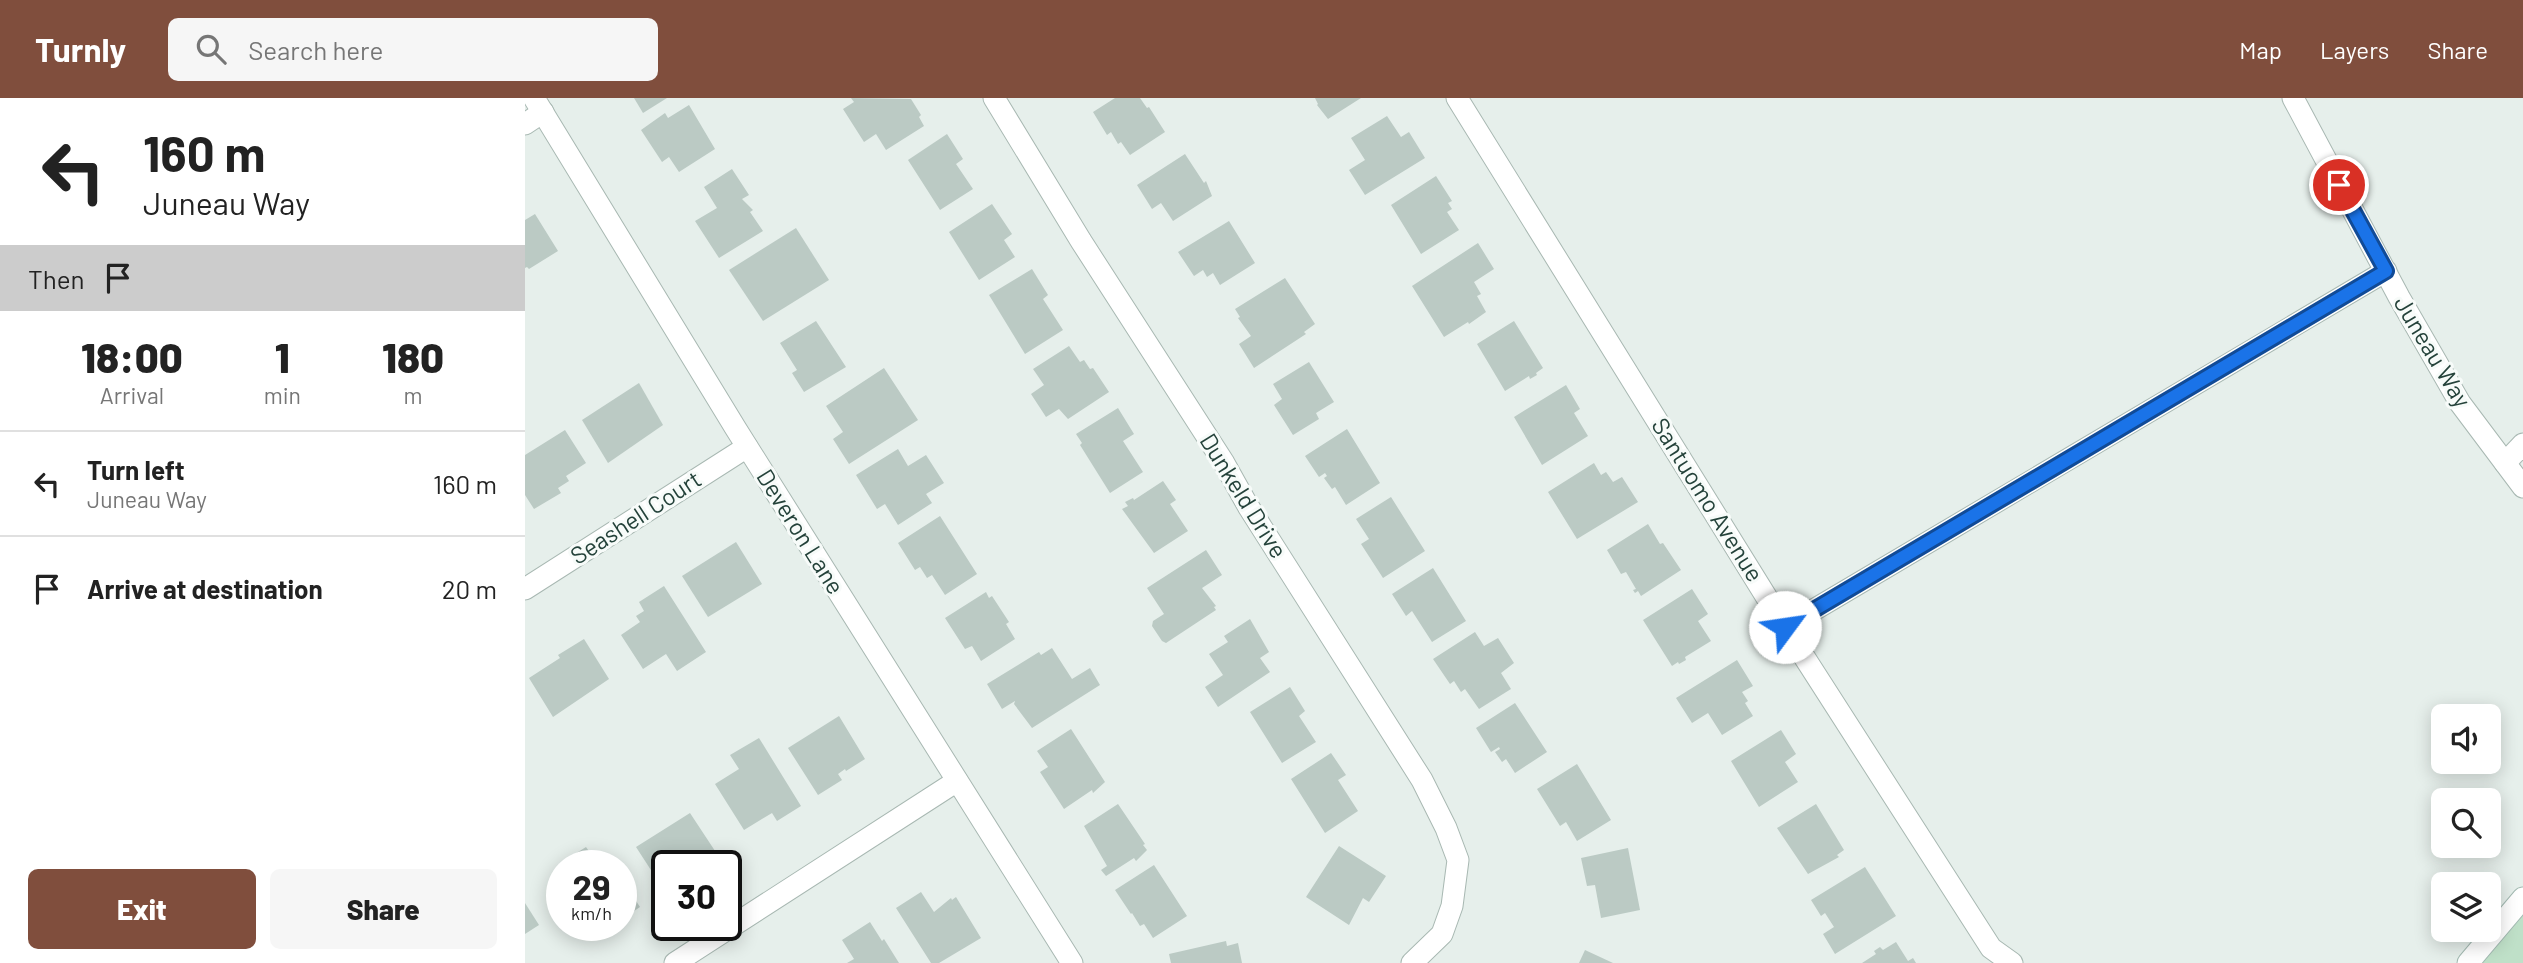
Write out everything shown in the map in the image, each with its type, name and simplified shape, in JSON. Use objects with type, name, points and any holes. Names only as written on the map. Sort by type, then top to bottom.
[{"type":"street","name":"Dunkeld Drive","points":[[993,98],[1422,780],[1446,828],[1458,860],[1452,906],[1441,934],[1412,963]]},
{"type":"street","name":"Santuomo Avenue","points":[[1457,98],[1785,627],[1991,948],[2012,963]]},
{"type":"street","name":"Juneau Way","points":[[2293,98],[2460,403],[2523,487]]},
{"type":"street","points":[[525,124],[539,105]]},
{"type":"street","name":"Deveron Lane","points":[[539,105],[747,447],[1072,963]]},
{"type":"street","points":[[1785,627],[2386,271]]},
{"type":"street","points":[[2505,463],[2523,444]]},
{"type":"street","name":"Seashell Court","points":[[525,589],[747,447]]},
{"type":"street","points":[[675,963],[957,781]]},
{"type":"street","points":[[2468,963],[2523,898]]},
{"type":"green space","points":[[2523,898],[2523,963],[2468,963],[2486,942],[2501,942],[2501,924]]},
{"type":"building","points":[[634,98],[667,98],[643,113]]},
{"type":"building","points":[[851,98],[911,99],[924,126],[886,150],[876,134],[864,142],[843,109],[854,102]]},
{"type":"building","points":[[1115,98],[1140,98],[1165,132],[1130,155],[1121,142],[1118,144],[1111,132],[1107,135],[1093,112]]},
{"type":"building","points":[[1315,98],[1361,98],[1328,119]]},
{"type":"building","points":[[689,105],[715,149],[679,172],[669,157],[662,162],[641,130],[665,113],[668,118]]},
{"type":"building","points":[[1387,116],[1401,137],[1409,132],[1425,158],[1365,195],[1349,170],[1365,160],[1351,138]]},
{"type":"building","points":[[947,134],[963,159],[956,164],[973,189],[940,210],[908,160]]},
{"type":"building","points":[[1185,154],[1204,183],[1206,181],[1212,196],[1173,221],[1161,203],[1152,209],[1137,185]]},
{"type":"building","points":[[732,169],[749,195],[742,199],[753,210],[750,212],[763,231],[719,258],[695,221],[717,208],[704,187]]},
{"type":"building","points":[[1436,176],[1452,201],[1448,203],[1452,209],[1447,212],[1459,230],[1421,254],[1391,205]]},
{"type":"building","points":[[992,204],[1012,234],[1004,240],[1015,257],[979,280],[949,232]]},
{"type":"building","points":[[535,214],[558,251],[529,269],[525,268],[525,220]]},
{"type":"building","points":[[1229,221],[1255,263],[1220,285],[1213,273],[1207,277],[1203,270],[1194,276],[1178,252]]},
{"type":"building","points":[[796,228],[829,280],[763,321],[729,270]]},
{"type":"building","points":[[1478,243],[1494,269],[1474,282],[1481,294],[1477,296],[1486,312],[1444,337],[1412,286]]},
{"type":"building","points":[[1032,269],[1048,295],[1043,299],[1063,330],[1025,354],[989,295]]},
{"type":"building","points":[[1285,278],[1315,324],[1304,332],[1306,334],[1254,368],[1239,344],[1251,336],[1235,309]]},
{"type":"building","points":[[816,321],[846,367],[804,392],[792,373],[797,370],[780,343]]},
{"type":"building","points":[[1514,321],[1543,368],[1537,375],[1530,379],[1529,376],[1505,391],[1477,344]]},
{"type":"building","points":[[1069,346],[1080,362],[1084,360],[1090,369],[1093,368],[1109,392],[1068,419],[1059,409],[1046,417],[1031,394],[1044,385],[1033,369]]},
{"type":"building","points":[[1309,362],[1334,402],[1316,413],[1319,419],[1293,435],[1274,405],[1282,399],[1273,384]]},
{"type":"building","points":[[884,368],[918,420],[849,464],[833,439],[843,432],[826,406]]},
{"type":"building","points":[[639,383],[663,425],[608,463],[582,420]]},
{"type":"building","points":[[1566,385],[1580,409],[1574,413],[1588,436],[1542,465],[1514,417]]},
{"type":"building","points":[[1118,408],[1134,434],[1123,441],[1143,472],[1110,493],[1076,434]]},
{"type":"building","points":[[1347,429],[1380,483],[1346,505],[1335,487],[1332,489],[1324,478],[1327,476],[1325,473],[1319,477],[1305,456]]},
{"type":"building","points":[[565,430],[586,463],[566,476],[569,481],[558,488],[561,493],[534,509],[525,495],[525,455]]},
{"type":"building","points":[[898,449],[908,466],[926,455],[944,483],[926,494],[932,503],[898,525],[885,504],[877,509],[856,475]]},
{"type":"building","points":[[1594,463],[1601,475],[1606,472],[1613,482],[1622,477],[1638,502],[1577,539],[1548,492]]},
{"type":"building","points":[[1163,481],[1176,500],[1170,504],[1188,531],[1154,553],[1122,509],[1128,506],[1125,502],[1133,498],[1134,500]]},
{"type":"building","points":[[1391,497],[1425,551],[1383,578],[1361,544],[1369,539],[1356,519]]},
{"type":"building","points":[[940,516],[977,574],[945,595],[932,575],[927,578],[920,567],[915,570],[898,543]]},
{"type":"building","points":[[1648,524],[1681,570],[1641,596],[1638,591],[1635,593],[1633,590],[1636,589],[1626,572],[1621,574],[1607,550]]},
{"type":"building","points":[[736,542],[762,584],[708,617],[682,576]]},
{"type":"building","points":[[1206,550],[1222,575],[1202,588],[1216,606],[1216,610],[1166,643],[1152,626],[1153,621],[1164,614],[1147,588]]},
{"type":"building","points":[[1433,568],[1466,621],[1432,642],[1412,611],[1406,616],[1392,594]]},
{"type":"building","points":[[664,586],[706,652],[677,671],[666,654],[643,669],[621,635],[640,622],[636,616],[644,611],[639,602]]},
{"type":"building","points":[[1692,589],[1708,614],[1698,621],[1711,641],[1685,657],[1686,660],[1672,666],[1643,620]]},
{"type":"building","points":[[986,592],[989,598],[992,596],[1009,622],[1006,624],[1015,639],[981,661],[972,646],[965,649],[945,618]]},
{"type":"building","points":[[1250,619],[1269,652],[1260,658],[1270,672],[1218,707],[1205,687],[1223,675],[1209,654],[1228,642],[1224,636]]},
{"type":"building","points":[[1475,632],[1484,646],[1498,638],[1514,663],[1501,673],[1511,689],[1479,709],[1465,689],[1461,692],[1454,681],[1450,684],[1433,659]]},
{"type":"building","points":[[584,639],[609,679],[553,717],[529,678]]},
{"type":"building","points":[[1052,648],[1072,679],[1090,668],[1100,685],[1032,728],[1014,704],[1015,701],[1002,709],[987,684],[1039,652],[1041,655]]},
{"type":"building","points":[[1737,660],[1753,686],[1742,692],[1753,716],[1722,735],[1708,713],[1692,723],[1676,698]]},
{"type":"building","points":[[1290,687],[1305,711],[1299,716],[1316,742],[1282,763],[1250,712]]},
{"type":"building","points":[[1515,703],[1547,752],[1515,773],[1506,759],[1502,762],[1495,752],[1499,747],[1491,752],[1476,728]]},
{"type":"building","points":[[839,716],[865,759],[838,774],[842,780],[818,795],[788,748]]},
{"type":"building","points":[[1071,729],[1105,782],[1093,793],[1092,790],[1064,809],[1040,772],[1048,767],[1037,751]]},
{"type":"building","points":[[1781,730],[1796,754],[1785,762],[1798,782],[1759,807],[1731,761]]},
{"type":"building","points":[[759,738],[801,806],[777,821],[772,813],[744,830],[715,784],[739,769],[730,755]]},
{"type":"building","points":[[1331,753],[1346,775],[1338,780],[1358,811],[1325,833],[1291,779]]},
{"type":"building","points":[[1577,764],[1611,820],[1577,841],[1566,822],[1560,826],[1537,789]]},
{"type":"building","points":[[1118,804],[1147,850],[1136,861],[1134,858],[1106,876],[1101,870],[1107,866],[1084,826]]},
{"type":"building","points":[[1816,804],[1844,850],[1837,855],[1839,857],[1808,874],[1777,828]]},
{"type":"building","points":[[690,813],[714,850],[651,850],[651,870],[636,847]]},
{"type":"building","points":[[1339,846],[1386,876],[1369,902],[1363,898],[1349,925],[1306,897]]},
{"type":"building","points":[[1628,848],[1640,910],[1601,918],[1595,885],[1587,886],[1581,858]]},
{"type":"building","points":[[1154,865],[1187,916],[1153,938],[1144,924],[1140,926],[1115,890]]},
{"type":"building","points":[[1865,867],[1896,916],[1835,954],[1823,934],[1834,927],[1825,913],[1821,916],[1811,900]]},
{"type":"building","points":[[921,892],[934,912],[956,897],[981,938],[939,963],[931,963],[896,908]]},
{"type":"building","points":[[525,903],[539,925],[525,934]]},
{"type":"building","points":[[870,922],[899,963],[847,963],[854,959],[842,940]]},
{"type":"building","points":[[1226,941],[1227,946],[1238,943],[1242,963],[1171,963],[1169,954]]},
{"type":"building","points":[[1896,942],[1908,961],[1913,958],[1916,963],[1862,963],[1876,954],[1874,951],[1880,947],[1883,950]]},
{"type":"building","points":[[1585,950],[1613,963],[1579,963]]},
{"type":"route","points":[[1785,627],[2386,271],[2339,185]]}]
